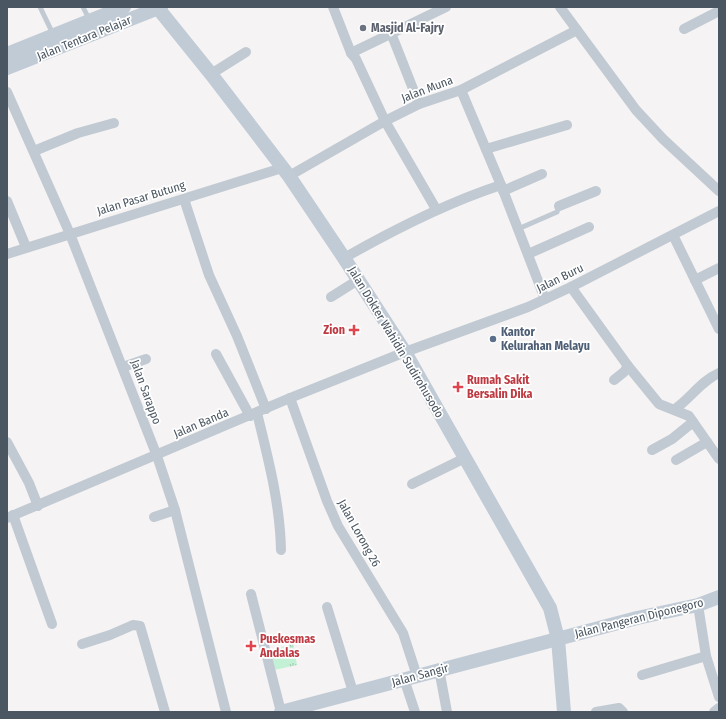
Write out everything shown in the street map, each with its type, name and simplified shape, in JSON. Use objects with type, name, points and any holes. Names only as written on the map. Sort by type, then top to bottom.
[{"type":"main road","name":"Jalan Tentara Pelajar","points":[[7,54],[124,7]]},
{"type":"main road","name":"Jalan Tentara Pelajar","points":[[7,68],[159,7]]},
{"type":"main road","name":"Jalan Dokter Wahidin Sudirohusodo","points":[[159,7],[286,172],[405,352],[550,608],[558,639],[564,712]]},
{"type":"main road","name":"Jalan Pangeran Diponegoro","points":[[558,639],[637,618],[698,605],[719,597]]},
{"type":"main road","name":"Jalan Sangir","points":[[285,712],[439,669],[558,639]]},
{"type":"street","points":[[333,7],[351,53],[356,59],[385,121],[436,209]]},
{"type":"street","points":[[351,53],[446,7]]},
{"type":"street","points":[[560,7],[636,110],[663,139],[719,191]]},
{"type":"street","points":[[684,29],[719,11]]},
{"type":"street","name":"Jalan Muna","points":[[286,172],[419,104],[461,90],[577,30]]},
{"type":"street","points":[[391,33],[419,104]]},
{"type":"street","points":[[211,74],[246,52]]},
{"type":"street","points":[[461,90],[502,188],[545,299]]},
{"type":"street","name":"Jalan Sarappo","points":[[7,92],[70,234],[157,456],[175,510],[226,712]]},
{"type":"street","points":[[34,151],[78,133],[114,123]]},
{"type":"street","points":[[486,149],[567,125]]},
{"type":"street","name":"Jalan Pasar Butung","points":[[7,254],[184,198],[286,172]]},
{"type":"street","points":[[344,258],[436,209],[464,197],[502,188],[542,174]]},
{"type":"street","points":[[559,206],[596,191]]},
{"type":"street","points":[[184,198],[209,275],[237,336],[258,413],[277,503],[281,550]]},
{"type":"street","points":[[7,201],[26,247]]},
{"type":"street","name":"Jalan Buru","points":[[405,352],[528,307],[571,287],[719,211]]},
{"type":"street","points":[[528,254],[589,227]]},
{"type":"street","points":[[672,235],[719,329]]},
{"type":"street","points":[[695,280],[719,268]]},
{"type":"street","points":[[331,297],[358,280]]},
{"type":"street","points":[[571,287],[628,366],[659,404],[664,408],[675,409],[684,413],[693,422],[719,459]]},
{"type":"street","name":"Jalan Banda","points":[[10,517],[157,456],[290,398],[405,352]]},
{"type":"street","points":[[216,354],[258,413]]},
{"type":"street","points":[[123,367],[146,359]]},
{"type":"street","points":[[614,380],[624,372],[628,366]]},
{"type":"street","points":[[675,409],[692,396],[702,383],[719,374]]},
{"type":"street","name":"Jalan Lorong 26","points":[[290,398],[329,507],[338,526],[402,633],[415,712]]},
{"type":"street","points":[[652,450],[672,439],[693,422]]},
{"type":"street","points":[[7,442],[29,483],[38,506]]},
{"type":"street","points":[[676,460],[707,442]]},
{"type":"street","points":[[412,484],[465,458]]},
{"type":"street","points":[[154,517],[175,510]]},
{"type":"street","points":[[10,517],[52,624]]},
{"type":"street","points":[[251,594],[285,712]]},
{"type":"street","points":[[698,605],[706,656],[719,697]]},
{"type":"street","points":[[326,607],[353,692]]},
{"type":"street","points":[[82,644],[110,635],[133,625],[140,626],[165,712]]},
{"type":"street","points":[[642,675],[706,656]]},
{"type":"street","points":[[439,669],[447,712]]},
{"type":"street","points":[[596,712],[619,708],[623,712]]},
{"type":"street","points":[[714,712],[719,708]]},
{"type":"lane","points":[[40,7],[54,35]]},
{"type":"lane","points":[[83,7],[90,20]]},
{"type":"lane","points":[[518,229],[557,212],[559,206]]},
{"type":"green space","points":[[293,644],[297,665],[274,670],[270,651]]},
{"type":"place","name":"Masjid Al-Fajry","points":[[363,28]]},
{"type":"place","name":"Zion","points":[[354,330]]},
{"type":"place","name":"Kantor Kelurahan Melayu","points":[[493,339]]},
{"type":"place","name":"Rumah Sakit Bersalin Dika","points":[[458,387]]},
{"type":"place","name":"Puskesmas Andalas","points":[[251,646]]}]
